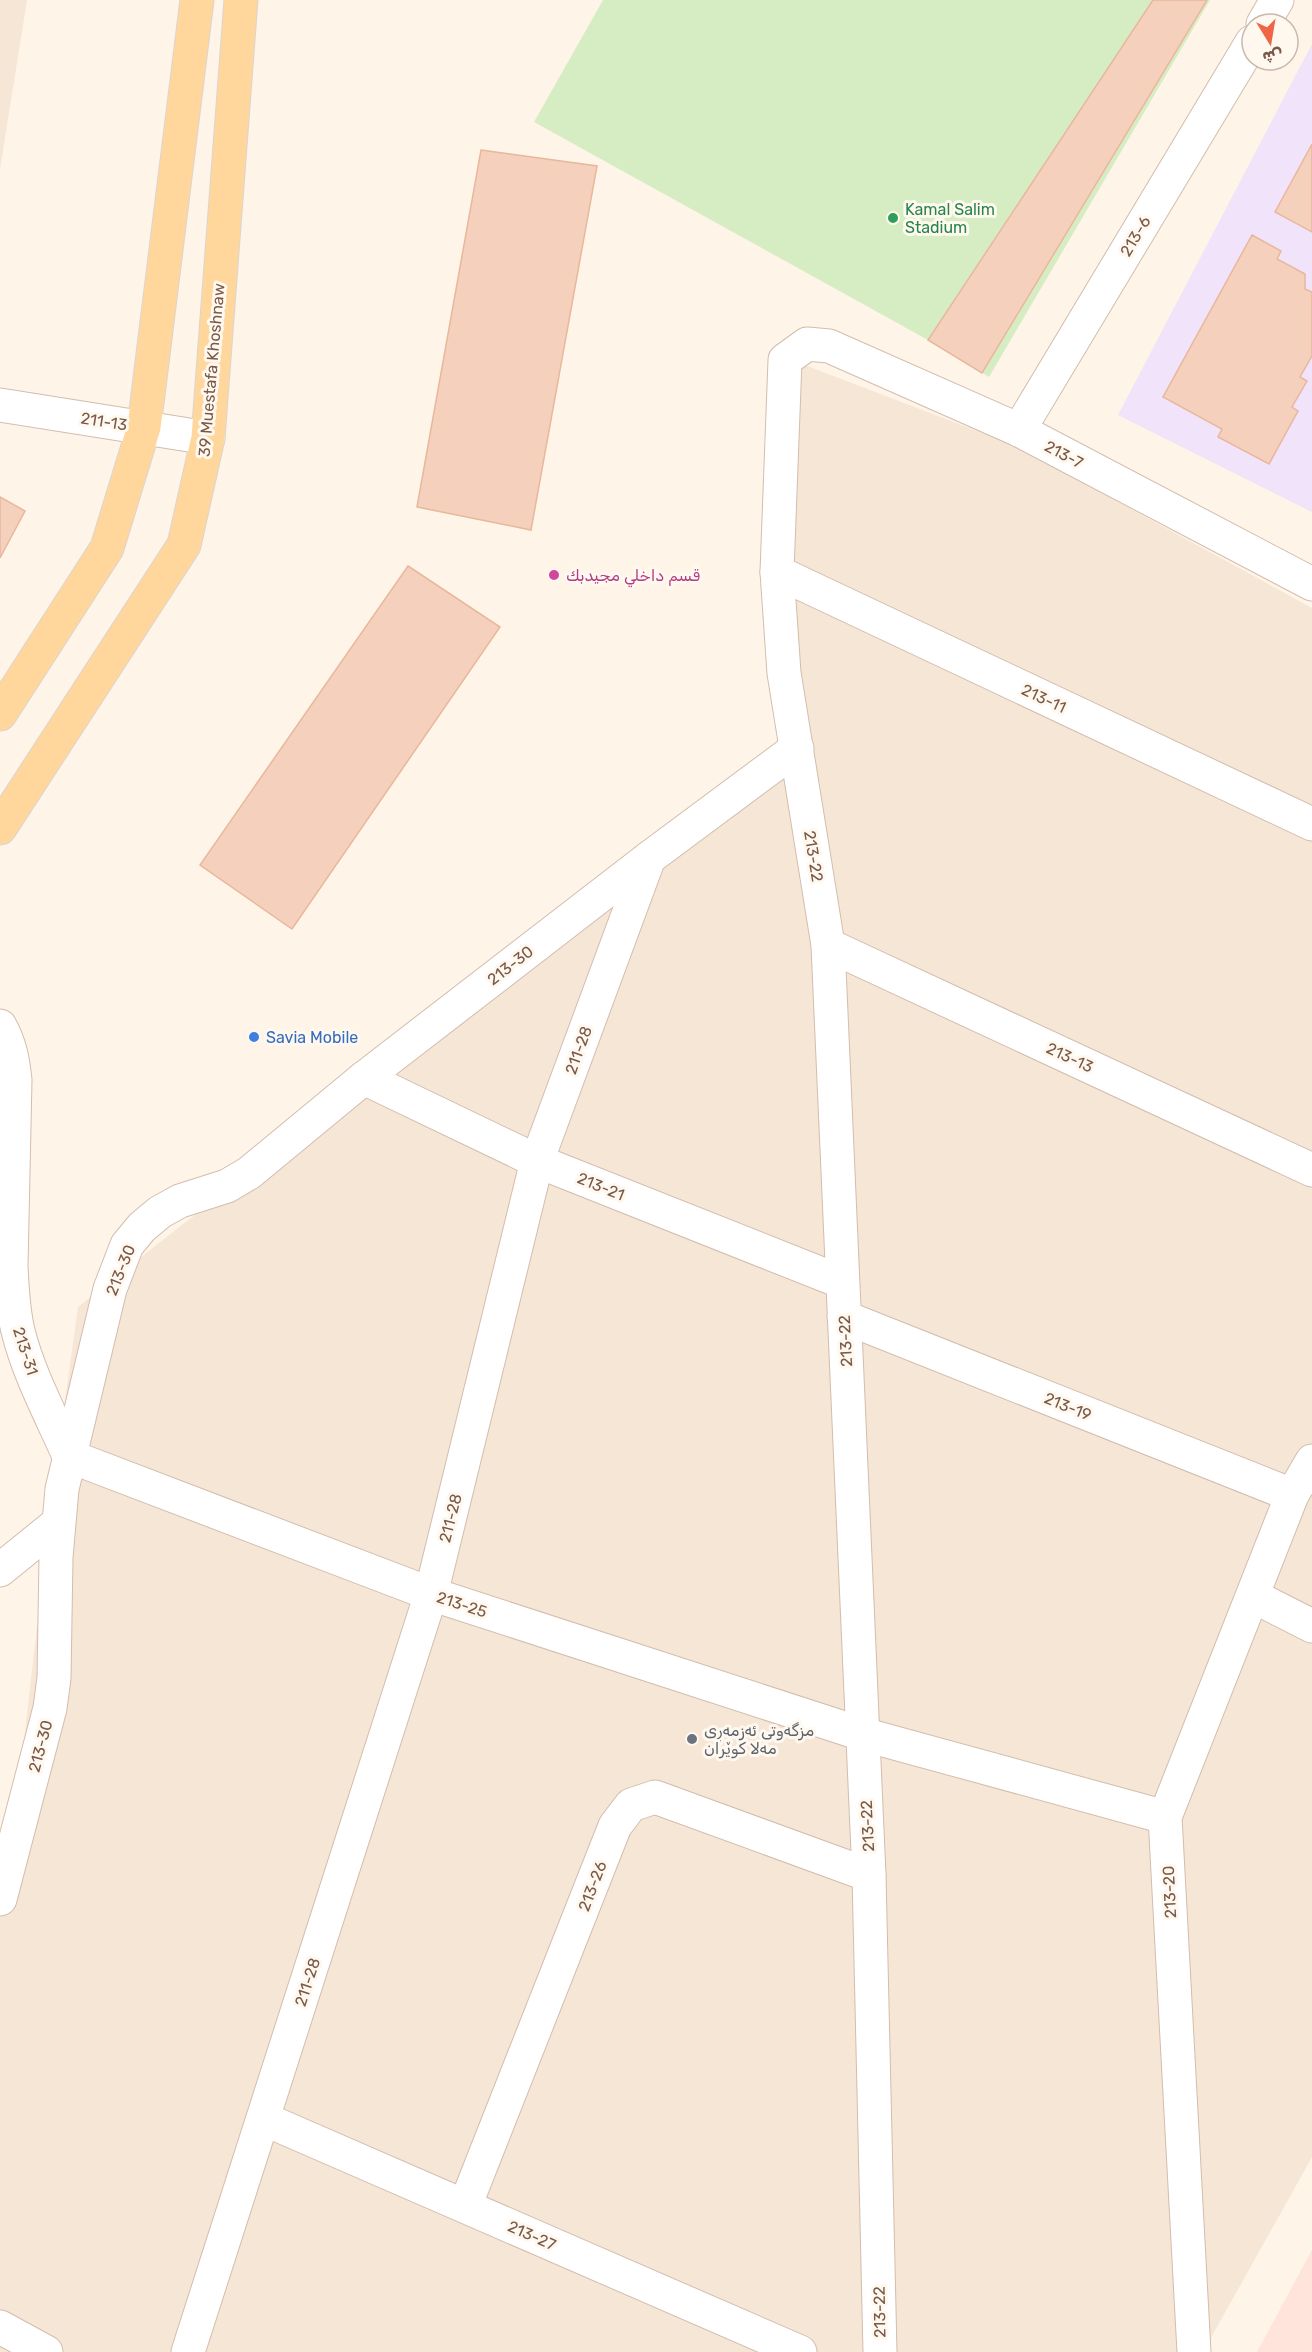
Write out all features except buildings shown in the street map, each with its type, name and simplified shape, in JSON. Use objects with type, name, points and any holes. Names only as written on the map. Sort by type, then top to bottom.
[{"type":"main road","points":[[0,714],[107,548],[144,427],[197,0]]},
{"type":"main road","name":"39 Muestafa Khoshnaw","points":[[0,828],[184,545],[208,438],[241,0]]},
{"type":"street","name":"213-6","points":[[1019,430],[1240,62]]},
{"type":"street","name":"213-7","points":[[807,344],[829,346],[1019,430],[1312,584]]},
{"type":"street","name":"213-22","points":[[807,344],[785,360],[777,572],[784,673],[828,945],[869,1875],[880,2352]]},
{"type":"street","name":"211-13","points":[[0,405],[208,438]]},
{"type":"street","name":"213-11","points":[[777,572],[1312,824]]},
{"type":"street","points":[[649,858],[796,748]]},
{"type":"street","name":"213-30","points":[[0,1899],[50,1708],[54,1678],[58,1523],[69,1456],[110,1289],[127,1245],[142,1227],[160,1212],[180,1201],[227,1186],[249,1173],[364,1078],[649,858]]},
{"type":"street","name":"211-28","points":[[188,2352],[431,1594],[537,1161],[649,858]]},
{"type":"street","name":"213-13","points":[[828,945],[1312,1170]]},
{"type":"street","name":"213-31","points":[[0,1026],[13,1060],[15,1080],[11,1266],[14,1307],[27,1361],[69,1456]]},
{"type":"street","name":"213-21","points":[[364,1078],[537,1161],[842,1282]]},
{"type":"street","name":"213-19","points":[[844,1317],[1292,1495]]},
{"type":"street","name":"213-25","points":[[69,1456],[431,1594],[862,1734],[1165,1817]]},
{"type":"street","name":"213-20","points":[[1194,2352],[1165,1817],[1292,1495],[1312,1461]]},
{"type":"street","points":[[0,1570],[58,1523]]},
{"type":"street","points":[[1253,1596],[1312,1626]]},
{"type":"street","name":"213-26","points":[[465,2206],[615,1826],[630,1805],[655,1797],[869,1875]]},
{"type":"street","name":"213-27","points":[[264,2119],[800,2352]]},
{"type":"street","points":[[0,2327],[46,2352]]},
{"type":"shaded area","points":[[0,0],[27,0],[0,169]]},
{"type":"shaded area","points":[[1312,44],[1312,512],[1118,415],[1297,72],[1300,72],[1300,67]]},
{"type":"shaded area","points":[[794,361],[1014,445],[1312,608],[1312,2157],[1203,2352],[0,2352],[0,1855],[19,1785],[52,1495],[78,1307],[788,761]]},
{"type":"shaded area","points":[[1312,2250],[1312,2352],[1257,2352]]},
{"type":"green space","name":"Kamal Salim Stadium","points":[[603,0],[1210,0],[989,377],[928,340],[534,122]]},
{"type":"place","name":"Kamal Salim Stadium","points":[[893,218]]},
{"type":"place","name":"قسم داخلي مجيدبك","points":[[554,575]]},
{"type":"place","name":"Savia Mobile","points":[[254,1037]]},
{"type":"place","name":"مزگەوتی ئەزمەڕی مەلا کوێران","points":[[692,1739]]}]
